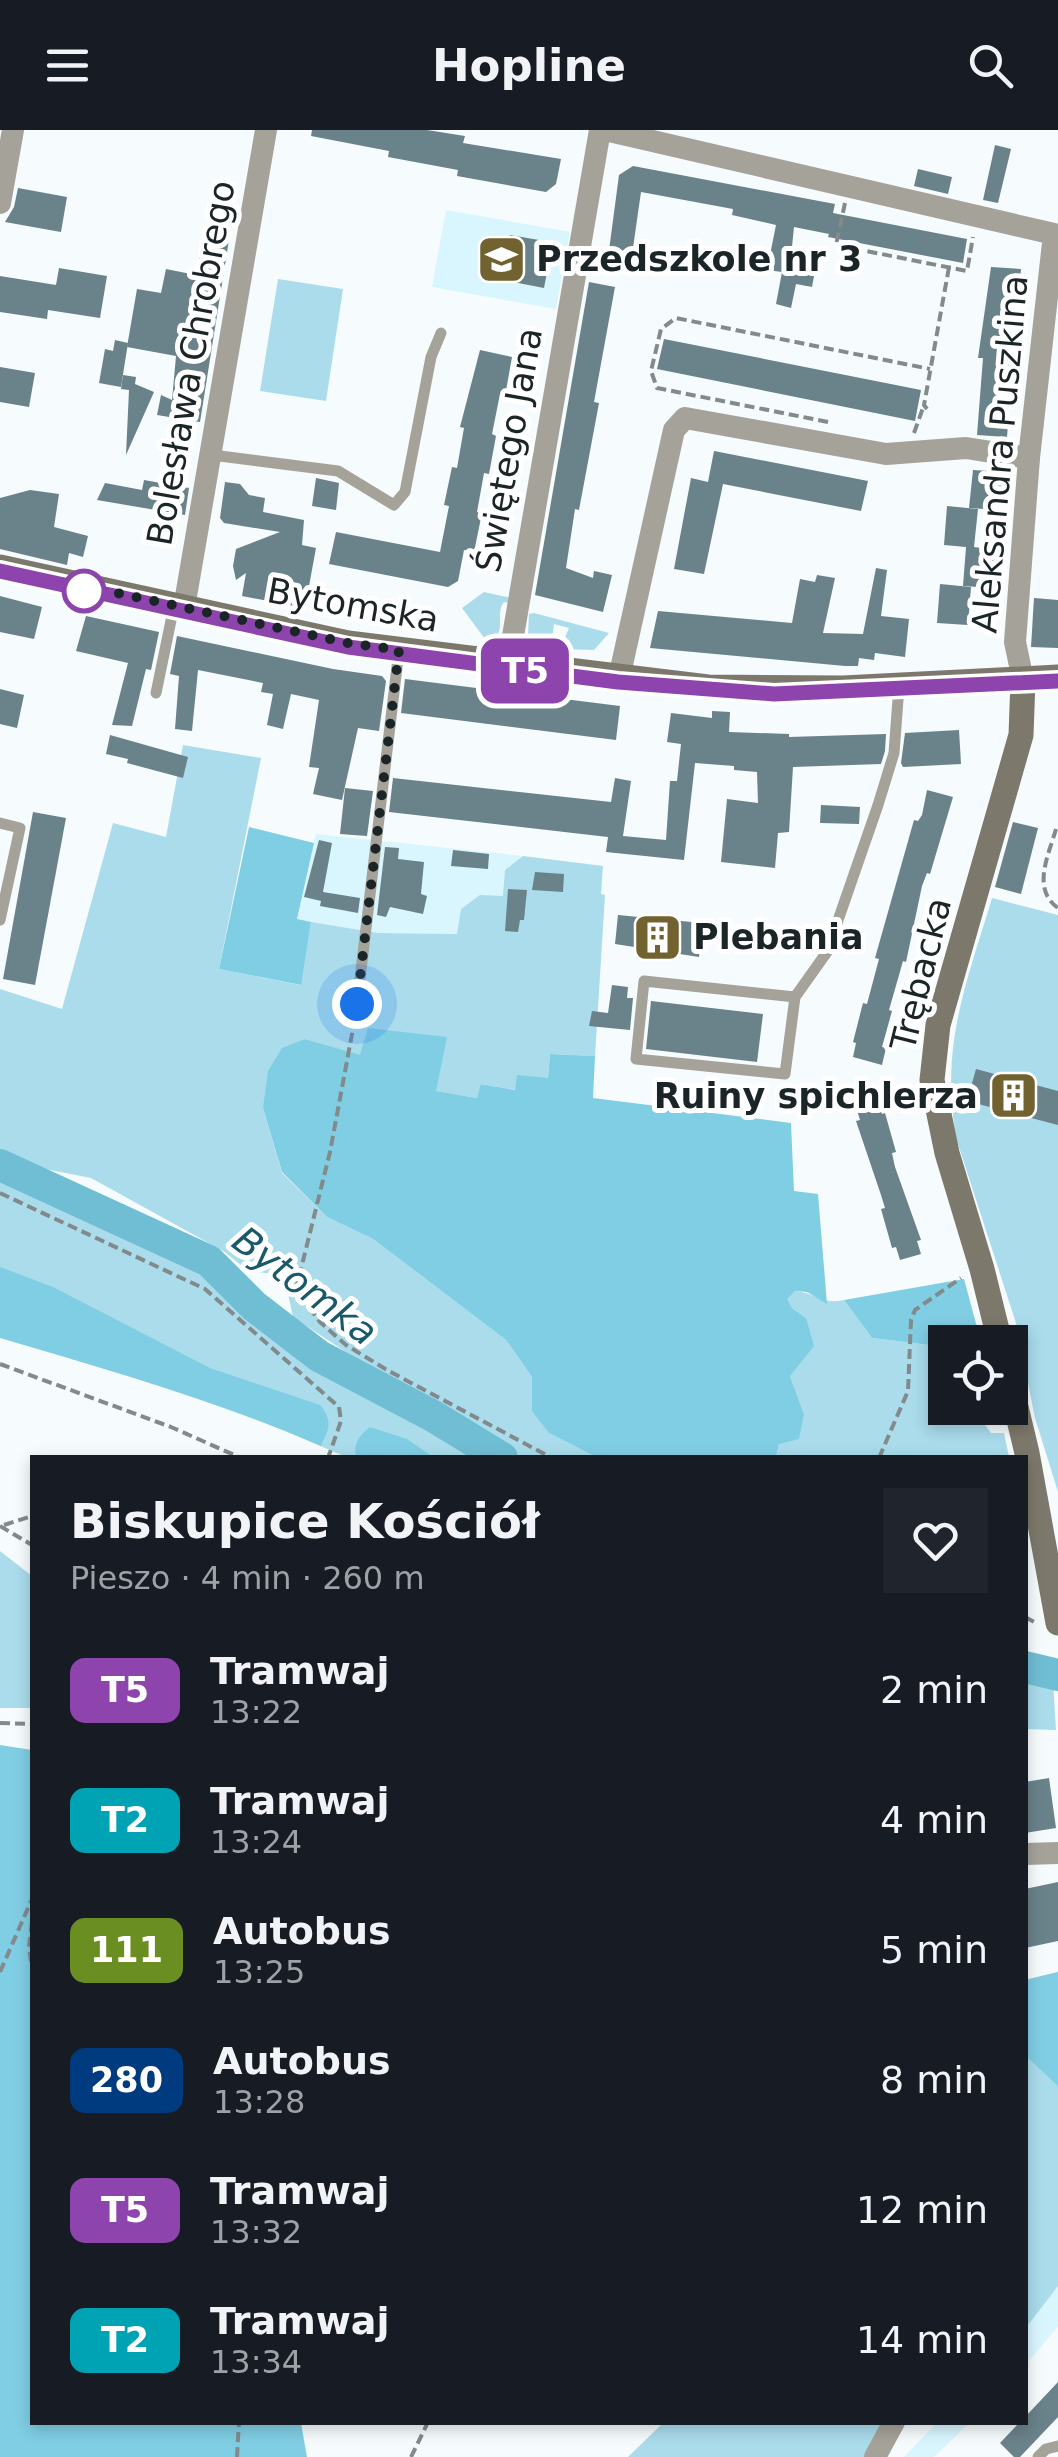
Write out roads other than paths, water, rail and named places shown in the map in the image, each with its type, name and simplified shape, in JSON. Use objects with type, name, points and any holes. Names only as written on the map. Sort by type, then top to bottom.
[{"type":"street","points":[[0,203],[14,130]]},
{"type":"street","name":"Bolesława Chrobrego","points":[[179,607],[212,455],[266,130]]},
{"type":"street","points":[[602,130],[689,140],[1056,234]]},
{"type":"street","name":"Świętego Jana","points":[[508,664],[602,130]]},
{"type":"street","name":"Aleksandra Puszkina","points":[[1023,680],[1015,642],[1029,458],[1056,234]]},
{"type":"street","points":[[619,678],[674,430],[685,418],[691,416],[886,454],[966,448],[1029,458]]},
{"type":"street","name":"Bytomska","points":[[0,567],[348,643],[619,678],[774,690],[1058,677]]},
{"type":"street","name":"Trębacka","points":[[996,1325],[947,1153],[932,1080],[938,1025],[1021,735],[1023,680]]},
{"type":"street","points":[[1021,1425],[1058,1623]]},
{"type":"street","points":[[1028,1854],[1058,1853]]},
{"type":"street","points":[[876,2457],[892,2425]]},
{"type":"lane","points":[[212,455],[338,470],[394,505],[405,492],[431,357],[441,333]]},
{"type":"lane","points":[[156,693],[179,607]]},
{"type":"lane","points":[[357,1004],[399,650]]},
{"type":"lane","points":[[795,997],[644,981],[636,1059],[786,1074],[795,997],[828,952],[894,753],[899,686]]},
{"type":"lane","points":[[0,823],[20,828],[0,920]]},
{"type":"lane","points":[[1038,2457],[1046,2449],[1058,2446]]},
{"type":"waterway","name":"Bytomka","points":[[0,1165],[209,1261],[254,1306],[319,1356],[497,1455]]},
{"type":"waterway","name":"Bytomka","points":[[1028,1668],[1058,1675]]},
{"type":"tram line","points":[[0,571],[352,646],[620,684],[840,694],[1058,681]]},
{"type":"tram line","name":"T5","points":[[0,571],[348,647],[618,682],[774,694],[1058,681]]},
{"type":"place","name":"Przedszkole nr 3","points":[[501,259]]},
{"type":"place","name":"Plebania","points":[[658,937]]},
{"type":"place","name":"Ruiny spichlerza","points":[[1013,1096]]}]
